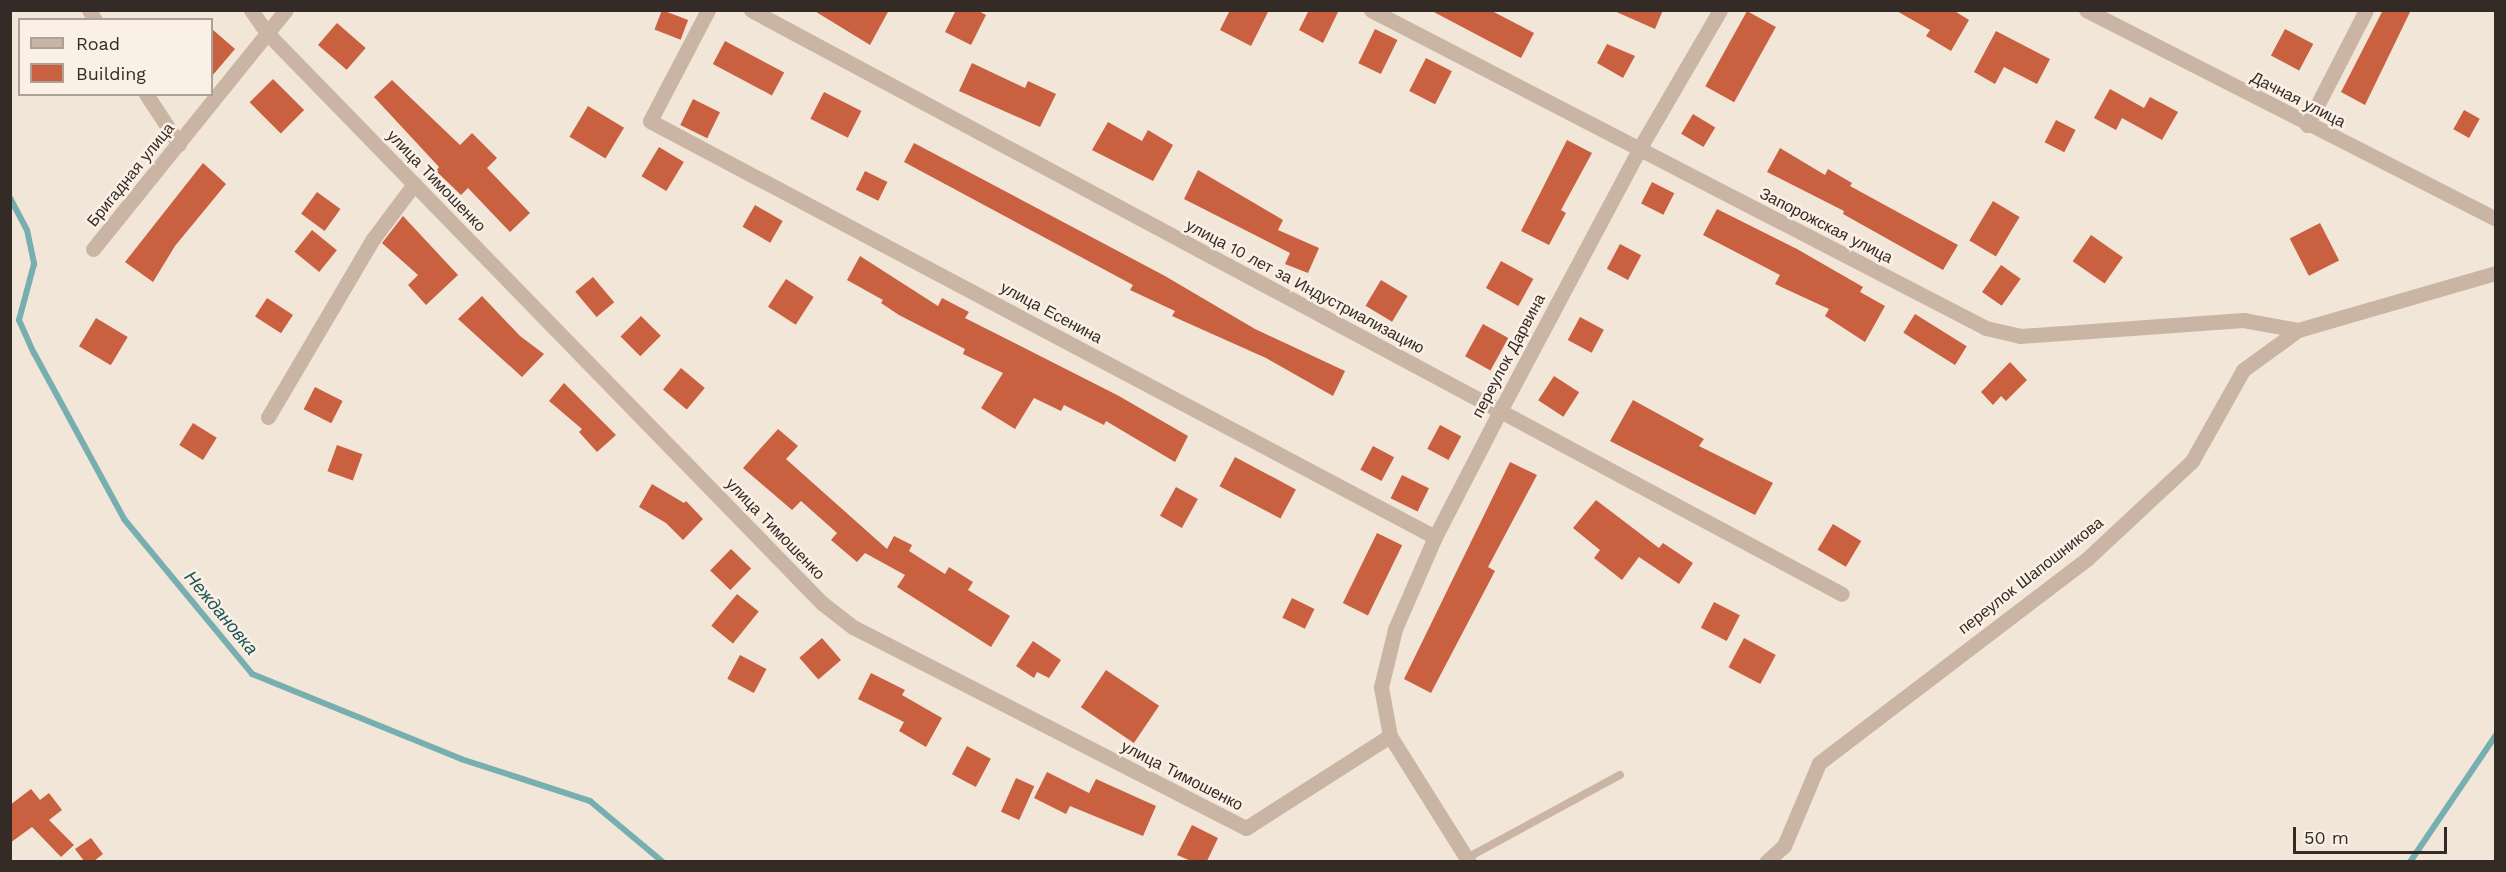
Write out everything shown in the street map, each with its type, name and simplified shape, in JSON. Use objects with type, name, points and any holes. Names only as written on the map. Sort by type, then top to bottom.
[{"type":"street","name":"улица Тимошенко","points":[[251,10],[268,34],[822,603],[890,648],[1246,828],[1390,736]]},
{"type":"street","name":"Бригадная улица","points":[[93,249],[286,10]]},
{"type":"street","name":"улица Есенина","points":[[708,10],[650,121],[1435,537]]},
{"type":"street","name":"улица 10 лет за Индустриализацию","points":[[751,10],[1842,594]]},
{"type":"street","name":"Запорожская улица","points":[[1371,10],[1638,151],[1986,328],[2020,336],[2243,320],[2298,330]]},
{"type":"street","name":"переулок Дарвина","points":[[1390,736],[1381,687],[1395,629],[1435,537],[1638,151],[1720,10]]},
{"type":"street","name":"Дачная улица","points":[[2086,10],[2307,125],[2496,219]]},
{"type":"street","points":[[2307,125],[2366,10]]},
{"type":"street","points":[[147,96],[179,144]]},
{"type":"street","points":[[268,417],[373,239],[414,184]]},
{"type":"street","name":"переулок Шапошникова","points":[[1766,861],[1784,846],[1819,763],[2088,558],[2192,461],[2243,370],[2298,330],[2496,273]]},
{"type":"street","points":[[1390,736],[1468,860]]},
{"type":"lane","points":[[1468,860],[1620,775]]},
{"type":"building","points":[[662,10],[688,20],[681,40],[654,30]]},
{"type":"building","points":[[813,10],[889,10],[870,45]]},
{"type":"building","points":[[956,10],[977,10],[986,15],[971,45],[945,32]]},
{"type":"building","points":[[1230,10],[1269,10],[1251,46],[1220,30]]},
{"type":"building","points":[[1309,10],[1339,10],[1323,43],[1299,30]]},
{"type":"building","points":[[1430,10],[1490,10],[1534,33],[1521,58]]},
{"type":"building","points":[[1612,10],[1663,10],[1655,29]]},
{"type":"building","points":[[1895,10],[1953,10],[1969,20],[1951,51],[1926,36],[1930,30]]},
{"type":"building","points":[[2383,10],[2411,10],[2365,105],[2341,92]]},
{"type":"building","points":[[1747,11],[1776,27],[1734,102],[1705,86]]},
{"type":"building","points":[[337,23],[366,48],[347,70],[318,45]]},
{"type":"building","points":[[1375,29],[1397,40],[1381,74],[1358,63]]},
{"type":"building","points":[[2285,29],[2313,44],[2299,71],[2271,55]]},
{"type":"building","points":[[213,30],[235,49],[213,75]]},
{"type":"building","points":[[1996,31],[2050,59],[2037,84],[2004,67],[1995,84],[1974,72]]},
{"type":"building","points":[[725,41],[784,72],[772,95],[713,64]]},
{"type":"building","points":[[1607,44],[1635,56],[1623,78],[1597,63]]},
{"type":"building","points":[[1426,58],[1452,71],[1435,104],[1409,91]]},
{"type":"building","points":[[972,63],[1025,88],[1028,81],[1056,94],[1040,127],[959,91]]},
{"type":"building","points":[[273,79],[304,110],[281,133],[250,102]]},
{"type":"building","points":[[392,80],[460,145],[472,133],[497,158],[487,168],[530,213],[510,232],[468,188],[461,195],[436,171],[439,167],[374,97]]},
{"type":"building","points":[[2110,89],[2144,108],[2150,97],[2178,112],[2162,140],[2122,118],[2116,130],[2094,118]]},
{"type":"building","points":[[824,92],[861,111],[848,138],[810,119]]},
{"type":"building","points":[[693,99],[720,112],[707,138],[680,125]]},
{"type":"building","points":[[588,106],[624,128],[605,158],[569,137]]},
{"type":"building","points":[[2464,110],[2480,119],[2469,138],[2453,129]]},
{"type":"building","points":[[1693,114],[1715,127],[1703,147],[1681,134]]},
{"type":"building","points":[[2056,120],[2076,130],[2064,152],[2045,142]]},
{"type":"building","points":[[1108,122],[1142,141],[1148,130],[1173,145],[1153,181],[1092,150]]},
{"type":"building","points":[[1567,140],[1592,153],[1561,210],[1566,213],[1549,245],[1521,231]]},
{"type":"building","points":[[914,143],[1165,276],[1255,329],[1345,371],[1333,396],[1266,358],[1172,316],[1175,311],[1130,290],[1133,285],[904,162]]},
{"type":"building","points":[[659,147],[684,162],[666,191],[641,176]]},
{"type":"building","points":[[1780,148],[1825,175],[1828,169],[1852,183],[1850,186],[1958,245],[1943,270],[1843,214],[1844,211],[1767,172]]},
{"type":"building","points":[[203,163],[226,184],[175,246],[153,282],[125,262]]},
{"type":"building","points":[[1198,170],[1283,220],[1278,230],[1319,248],[1308,273],[1285,264],[1290,253],[1184,199]]},
{"type":"building","points":[[865,171],[887,182],[878,201],[856,190]]},
{"type":"building","points":[[1652,182],[1674,193],[1663,215],[1641,203]]},
{"type":"building","points":[[317,192],[340,209],[325,231],[301,214]]},
{"type":"building","points":[[1993,201],[2020,217],[1996,256],[1969,240]]},
{"type":"building","points":[[755,205],[783,221],[770,243],[742,227]]},
{"type":"building","points":[[1717,209],[1797,249],[1863,287],[1860,292],[1885,306],[1865,342],[1825,316],[1829,309],[1775,284],[1780,275],[1703,235]]},
{"type":"building","points":[[403,216],[458,275],[426,305],[408,285],[418,275],[382,243]]},
{"type":"building","points":[[2320,223],[2339,260],[2309,276],[2290,238]]},
{"type":"building","points":[[312,230],[337,250],[319,272],[294,252]]},
{"type":"building","points":[[2091,235],[2123,257],[2105,284],[2073,261]]},
{"type":"building","points":[[1620,244],[1641,255],[1628,280],[1607,269]]},
{"type":"building","points":[[860,256],[938,306],[942,298],[969,312],[965,318],[1119,396],[1188,436],[1175,462],[1106,421],[1104,425],[1064,405],[1061,411],[1034,398],[1015,429],[981,408],[1003,373],[963,354],[965,349],[899,315],[881,303],[883,300],[847,280]]},
{"type":"building","points":[[1501,261],[1533,279],[1518,306],[1486,288]]},
{"type":"building","points":[[2001,265],[2021,279],[2002,306],[1982,292]]},
{"type":"building","points":[[593,277],[614,302],[597,317],[575,292]]},
{"type":"building","points":[[786,279],[814,297],[796,325],[768,307]]},
{"type":"building","points":[[1381,280],[1408,296],[1392,322],[1366,306]]},
{"type":"building","points":[[482,296],[520,336],[544,354],[522,377],[458,319]]},
{"type":"building","points":[[267,298],[293,315],[281,333],[255,316]]},
{"type":"building","points":[[1915,314],[1967,346],[1955,365],[1903,333]]},
{"type":"building","points":[[641,316],[661,336],[640,356],[620,337]]},
{"type":"building","points":[[1580,317],[1604,330],[1592,353],[1568,340]]},
{"type":"building","points":[[96,318],[128,337],[111,365],[79,346]]},
{"type":"building","points":[[1483,324],[1508,338],[1490,370],[1465,356]]},
{"type":"building","points":[[2010,362],[2027,380],[2006,401],[2001,396],[1993,405],[1981,392]]},
{"type":"building","points":[[681,368],[705,388],[687,409],[663,389]]},
{"type":"building","points":[[1554,376],[1579,392],[1563,417],[1538,400]]},
{"type":"building","points":[[564,383],[616,435],[597,452],[579,432],[582,429],[549,401]]},
{"type":"building","points":[[315,387],[343,401],[331,423],[304,409]]},
{"type":"building","points":[[1633,400],[1704,439],[1699,446],[1773,483],[1755,515],[1610,441]]},
{"type":"building","points":[[193,423],[217,438],[203,460],[179,445]]},
{"type":"building","points":[[1440,425],[1461,436],[1449,460],[1427,449]]},
{"type":"building","points":[[778,429],[798,446],[786,459],[887,549],[894,536],[912,545],[909,551],[945,574],[949,567],[973,582],[968,590],[1010,616],[991,647],[897,587],[905,575],[865,553],[857,562],[831,540],[837,533],[801,501],[792,510],[743,468]]},
{"type":"building","points":[[337,445],[362,454],[353,481],[327,471]]},
{"type":"building","points":[[1373,446],[1394,457],[1382,481],[1360,470]]},
{"type":"building","points":[[1235,457],[1296,489],[1280,519],[1220,486]]},
{"type":"building","points":[[1510,462],[1537,475],[1488,567],[1495,571],[1431,693],[1404,679]]},
{"type":"building","points":[[1402,475],[1429,488],[1418,512],[1391,498]]},
{"type":"building","points":[[652,484],[684,503],[686,501],[703,519],[683,540],[666,523],[639,507]]},
{"type":"building","points":[[1176,487],[1198,499],[1182,528],[1160,516]]},
{"type":"building","points":[[1596,500],[1659,548],[1663,543],[1693,563],[1679,584],[1639,557],[1622,580],[1594,558],[1600,550],[1573,528]]},
{"type":"building","points":[[1833,524],[1861,541],[1846,567],[1818,550]]},
{"type":"building","points":[[1377,533],[1402,545],[1368,615],[1343,603]]},
{"type":"building","points":[[731,549],[751,568],[730,590],[710,571]]},
{"type":"building","points":[[737,594],[759,612],[733,643],[711,626]]},
{"type":"building","points":[[1292,598],[1314,609],[1305,629],[1282,618]]},
{"type":"building","points":[[1714,602],[1740,615],[1727,641],[1701,628]]},
{"type":"building","points":[[822,638],[841,660],[818,680],[799,658]]},
{"type":"building","points":[[1744,638],[1776,655],[1760,684],[1729,667]]},
{"type":"building","points":[[1033,641],[1061,660],[1049,678],[1037,672],[1034,678],[1016,666]]},
{"type":"building","points":[[740,655],[766,669],[754,693],[727,679]]},
{"type":"building","points":[[1106,670],[1159,706],[1134,743],[1081,707]]},
{"type":"building","points":[[871,673],[905,690],[902,695],[942,718],[926,747],[899,731],[904,722],[858,699]]},
{"type":"building","points":[[967,746],[991,759],[976,787],[952,774]]},
{"type":"building","points":[[1047,772],[1089,793],[1096,779],[1156,806],[1143,836],[1070,806],[1066,814],[1034,798]]},
{"type":"building","points":[[1016,778],[1034,786],[1019,820],[1001,812]]},
{"type":"building","points":[[31,789],[40,800],[49,793],[62,810],[49,820],[74,845],[61,857],[32,827],[10,843],[10,805]]},
{"type":"building","points":[[1192,825],[1218,838],[1207,861],[1191,861],[1177,855]]},
{"type":"building","points":[[91,838],[103,854],[94,861],[84,861],[75,849]]},
{"type":"waterway","name":"Неждановка","points":[[10,198],[27,230],[34,264],[19,320],[34,353],[124,519],[252,674],[461,759],[590,801],[663,862]]},
{"type":"waterway","points":[[2410,862],[2496,735]]}]
